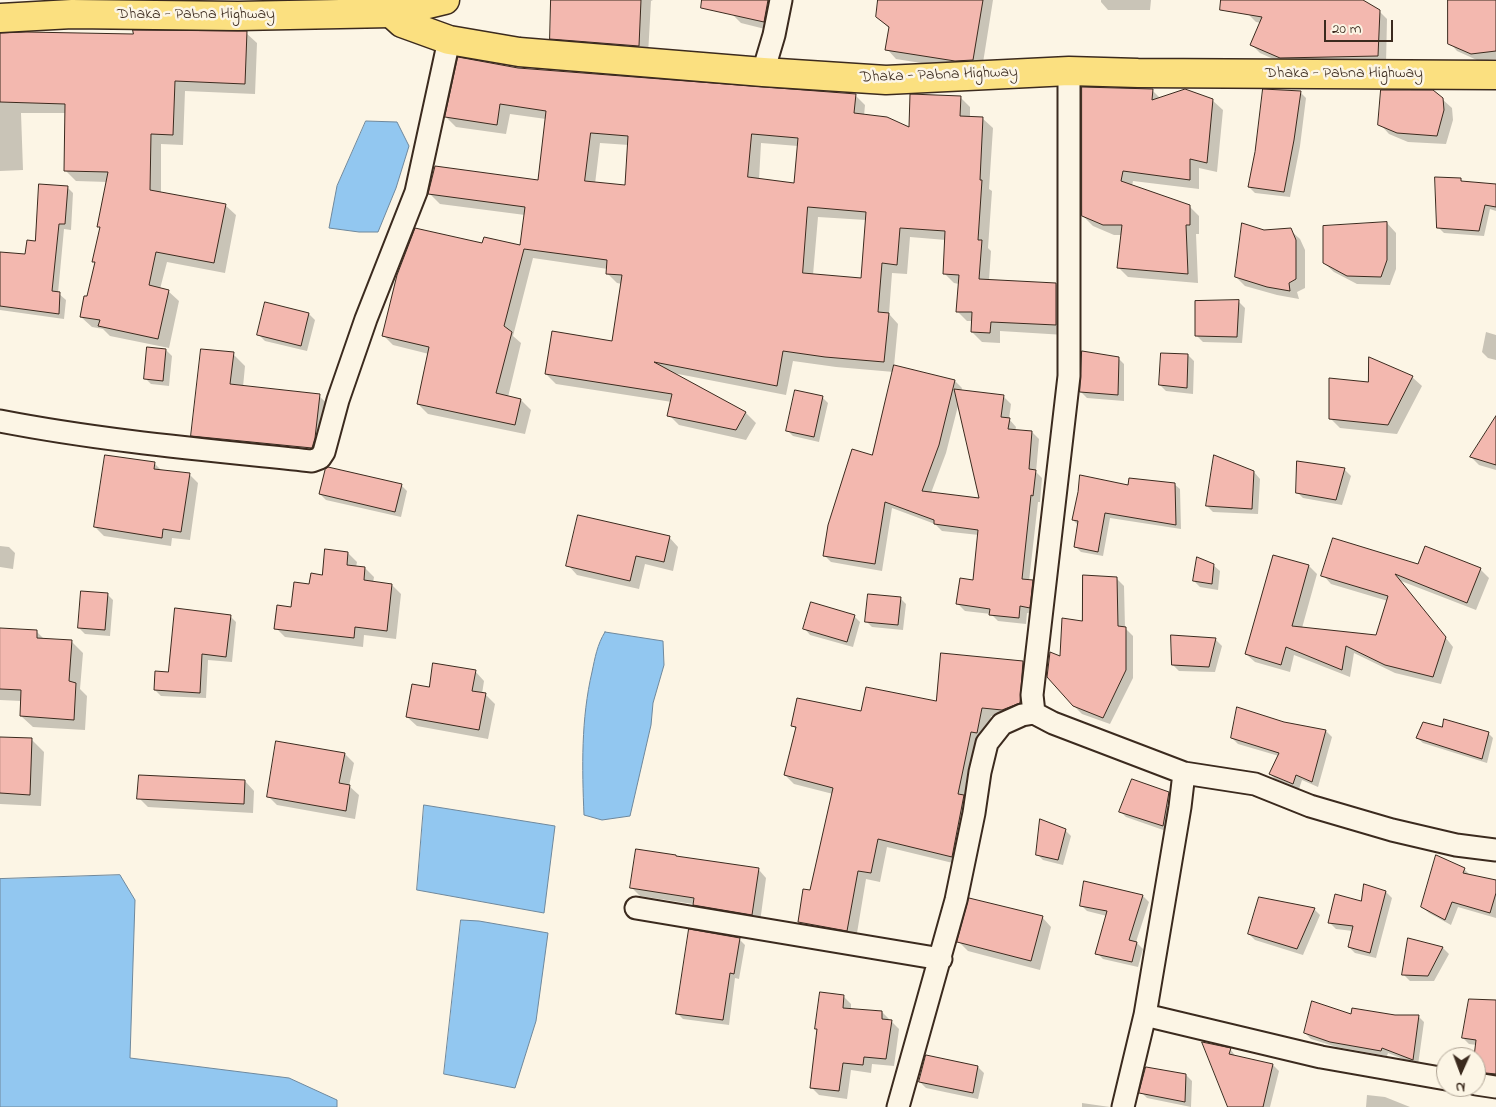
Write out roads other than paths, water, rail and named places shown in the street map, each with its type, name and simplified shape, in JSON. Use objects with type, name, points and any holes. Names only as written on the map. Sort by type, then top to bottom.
[{"type":"main road","points":[[0,1],[18,0]]},
{"type":"main road","points":[[390,7],[445,0]]},
{"type":"main road","name":"Dhaka - Pabna Highway","points":[[0,18],[72,14],[238,16],[390,7],[402,23],[449,40],[519,52],[886,80],[1069,71],[1138,74],[1496,75]]},
{"type":"street","points":[[763,72],[774,35],[781,0]]},
{"type":"street","points":[[0,421],[45,430],[230,452],[312,461],[320,458],[324,452],[338,400],[366,319],[391,260],[416,192],[449,40]]},
{"type":"street","points":[[1034,713],[1032,695],[1069,376],[1069,71]]},
{"type":"street","points":[[898,1107],[956,900],[987,743],[1002,724],[1022,715],[1034,713],[1053,723],[1184,773],[1255,784],[1310,806],[1392,830],[1456,846],[1496,850]]},
{"type":"street","points":[[1123,1107],[1146,1015],[1184,773]]},
{"type":"street","points":[[636,908],[941,958]]},
{"type":"street","points":[[1146,1015],[1321,1057],[1436,1077]]},
{"type":"water","points":[[366,121],[397,122],[409,146],[396,188],[378,232],[359,232],[329,228],[337,186]]},
{"type":"water","points":[[605,632],[663,641],[664,665],[653,703],[651,725],[630,816],[602,820],[584,815],[583,761],[588,690],[597,652]]},
{"type":"water","points":[[424,805],[555,826],[544,913],[417,890]]},
{"type":"water","points":[[120,875],[135,900],[130,1058],[289,1078],[337,1100],[337,1107],[0,1107],[0,879]]},
{"type":"water","points":[[461,920],[479,921],[548,933],[536,1021],[515,1088],[444,1074]]}]
